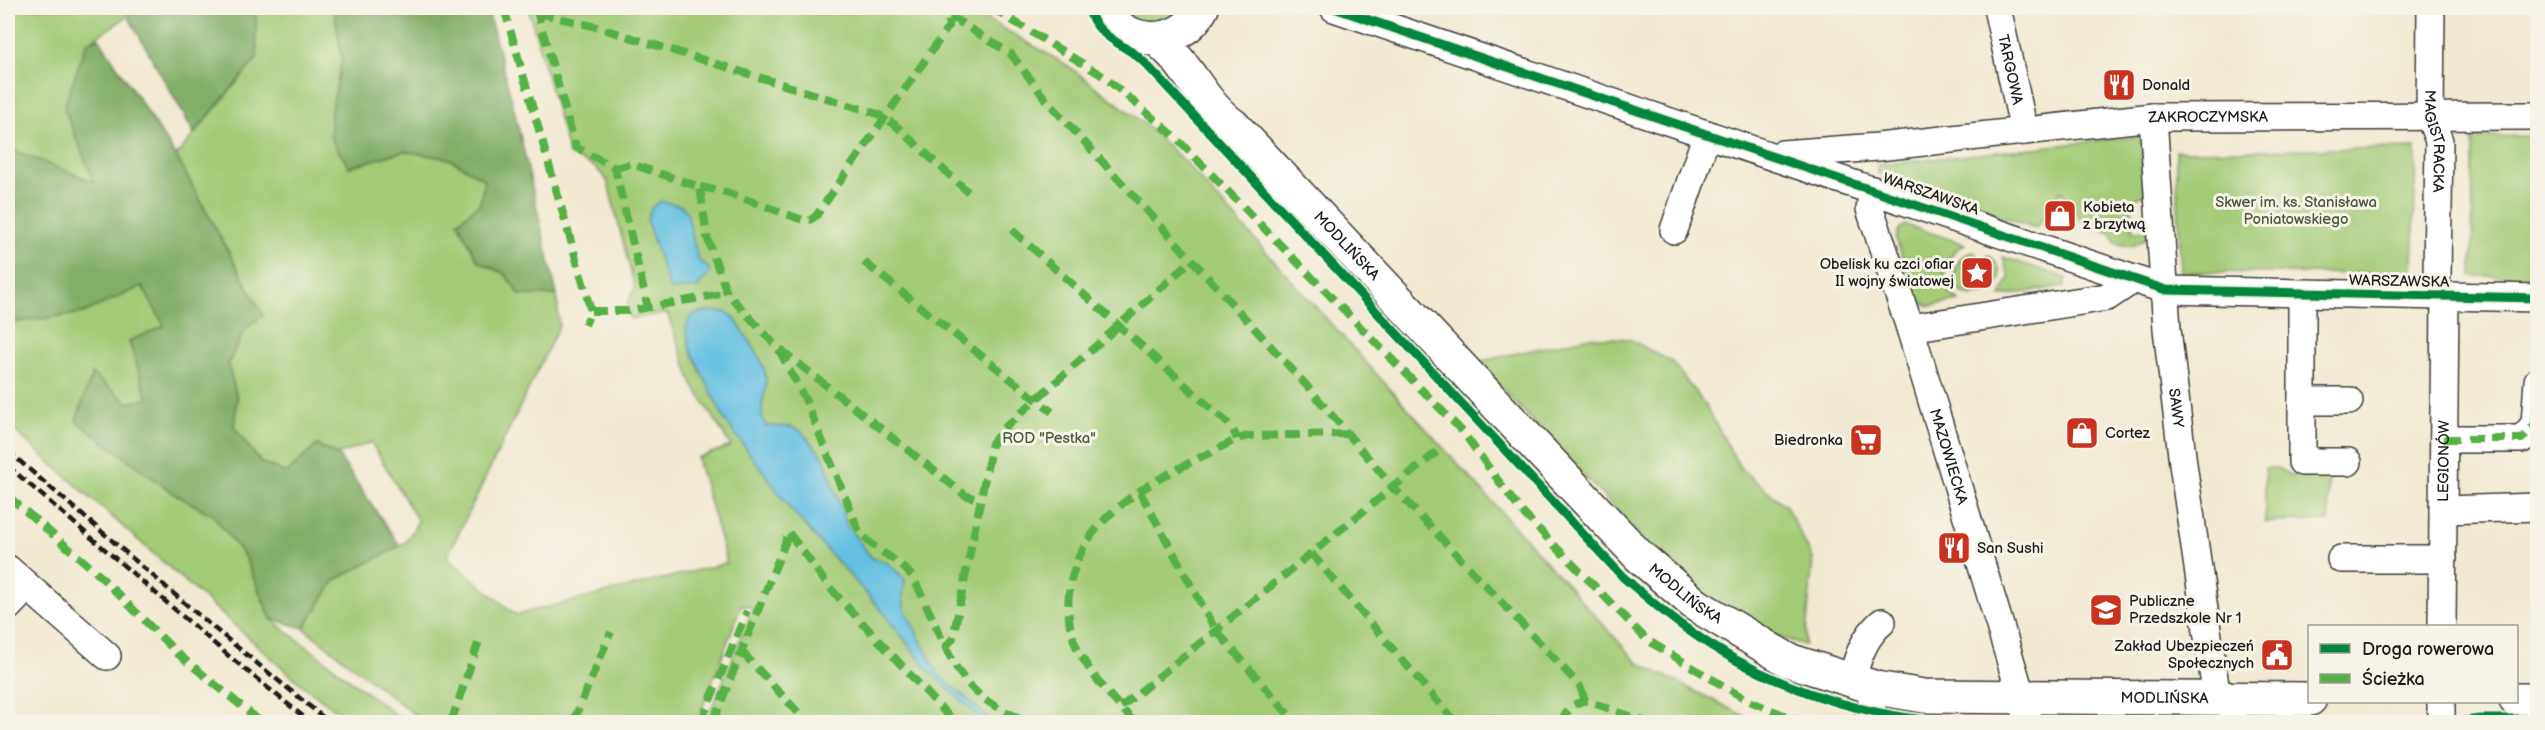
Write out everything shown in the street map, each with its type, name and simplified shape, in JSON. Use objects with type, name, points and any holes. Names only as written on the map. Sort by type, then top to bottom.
[{"type":"main road","points":[[1103,8],[1117,26],[1129,34],[1156,39],[1170,37],[1198,14]]},
{"type":"main road","name":"MODLIŃSKA","points":[[1198,14],[1200,55],[1234,126]]},
{"type":"main road","name":"MODLIŃSKA","points":[[1156,39],[1182,64],[1216,113],[1234,126],[1639,556],[1695,605],[1788,660],[1863,685],[2026,710],[2228,707],[2308,699]]},
{"type":"main road","points":[[2518,700],[2538,700]]},
{"type":"street","name":"WARSZAWSKA","points":[[1334,8],[2166,290],[2302,294],[2441,286],[2538,298]]},
{"type":"street","name":"TARGOWA","points":[[1997,8],[2024,131]]},
{"type":"street","name":"MAGISTRACKA","points":[[2432,8],[2430,117],[2439,141],[2441,286]]},
{"type":"street","name":"ZAKROCZYMSKA","points":[[1765,154],[1878,147],[2153,117],[2538,116]]},
{"type":"street","name":"SAWY","points":[[2153,117],[2167,329],[2183,464],[2228,707]]},
{"type":"street","points":[[1674,230],[1707,134]]},
{"type":"street","name":"ZAKROCZYMSKA","points":[[1842,180],[1852,157],[1878,147]]},
{"type":"street","name":"MAZOWIECKA","points":[[1873,190],[1870,208],[1910,328],[2026,710]]},
{"type":"street","points":[[1910,328],[2107,297],[2134,279]]},
{"type":"street","name":"LEGIONÓW","points":[[2441,286],[2444,439],[2442,625]]},
{"type":"street","points":[[2302,294],[2302,462],[2348,462]]},
{"type":"street","points":[[2444,439],[2522,439],[2535,424],[2538,381]]},
{"type":"street","points":[[2302,401],[2349,401]]},
{"type":"street","points":[[2443,510],[2538,507]]},
{"type":"street","points":[[2342,559],[2443,559]]},
{"type":"street","points":[[8,569],[107,656]]},
{"type":"street","points":[[8,607],[27,587]]},
{"type":"street","points":[[1867,723],[1860,649],[1870,632],[1882,622]]},
{"type":"street","points":[[2441,703],[2441,723]]},
{"type":"green space","points":[[8,8],[135,8],[128,16],[86,44],[95,182],[8,151]]},
{"type":"green space","points":[[135,8],[255,8],[257,58],[194,133],[128,16]]},
{"type":"green space","name":"ROD \"Pestka\"","points":[[255,8],[334,8],[342,60],[331,112],[349,167],[404,151],[450,159],[485,180],[480,203],[458,222],[478,261],[505,274],[520,295],[557,295],[559,326],[447,557],[516,615],[727,563],[697,458],[731,446],[693,385],[667,313],[630,319],[627,303],[635,288],[607,180],[595,167],[569,155],[528,8],[968,8],[1068,66],[1142,122],[1181,158],[1637,662],[1756,722],[706,722],[753,608],[742,604],[697,722],[424,722],[304,628],[335,580],[406,542],[418,521],[371,442],[338,455],[317,445],[288,473],[261,463],[234,427],[237,398],[228,364],[245,329],[263,315],[176,156],[257,58]]},
{"type":"green space","points":[[334,8],[487,8],[514,109],[557,295],[520,295],[505,274],[478,261],[458,222],[480,203],[485,180],[450,159],[404,151],[349,167],[331,139],[331,112],[342,60]]},
{"type":"green space","points":[[1117,8],[1188,8],[1175,20],[1143,26]]},
{"type":"green space","points":[[98,37],[176,156],[263,315],[245,329],[228,364],[237,398],[234,427],[261,463],[287,473],[317,445],[338,455],[400,546],[335,580],[304,628],[271,619],[245,557],[213,515],[176,495],[76,421],[92,374],[128,403],[148,399],[129,341],[164,326],[142,286],[83,313],[8,323],[8,148],[94,182],[64,108],[86,44]]},
{"type":"green space","points":[[2141,136],[2145,194],[2131,199],[2133,231],[2148,231],[2147,238],[2131,247],[2115,243],[2112,234],[2083,222],[2061,191],[2036,228],[1878,174],[1878,165]]},
{"type":"green space","points":[[2537,136],[2537,277],[2472,276],[2473,137]]},
{"type":"green space","name":"Skwer im. ks. Stanisława Poniatowskiego","points":[[2416,148],[2413,274],[2181,272],[2176,151]]},
{"type":"green space","points":[[1906,225],[1965,244],[1951,256],[1945,271],[1948,286],[1959,301],[1929,306],[1918,301],[1896,239],[1899,229]]},
{"type":"green space","points":[[1974,252],[1977,255],[1972,275],[1980,276],[1985,257],[1989,255],[1999,268],[2000,280],[1994,289],[1984,294],[1972,295],[1962,292],[1955,284],[1955,270],[1958,263],[1962,258]]},
{"type":"green space","points":[[2003,257],[2066,278],[2065,286],[2001,296],[2009,277]]},
{"type":"green space","points":[[142,285],[165,326],[129,342],[148,399],[128,403],[176,495],[213,515],[245,557],[271,619],[405,722],[353,722],[302,685],[8,425],[8,323],[83,313]]},
{"type":"green space","points":[[1591,337],[1629,339],[1672,362],[1705,405],[1741,469],[1786,506],[1813,559],[1805,645],[1751,628],[1699,598],[1477,362]]},
{"type":"green space","points":[[2265,468],[2277,468],[2292,476],[2328,476],[2329,521],[2265,522]]},
{"type":"water","points":[[661,201],[682,206],[687,212],[698,260],[708,267],[710,273],[697,288],[670,290],[647,221],[652,207]]},
{"type":"water","points":[[709,311],[726,312],[733,316],[758,355],[766,380],[762,415],[766,426],[791,427],[801,431],[824,458],[847,526],[872,558],[886,562],[905,579],[903,595],[905,610],[938,674],[994,722],[985,722],[929,671],[882,611],[792,511],[725,420],[690,349],[686,329],[689,319],[694,314]]},
{"type":"railway","points":[[8,451],[209,624],[329,722]]},
{"type":"railway","points":[[8,466],[230,657],[310,722]]},
{"type":"marked path","points":[[504,8],[591,311],[585,325]]},
{"type":"marked path","points":[[536,8],[576,147],[615,168],[648,308]]},
{"type":"marked path","points":[[929,8],[947,14],[1011,54],[1047,101],[1307,386],[1394,488],[1580,686],[1585,700]]},
{"type":"marked path","points":[[992,8],[1103,76],[1172,134],[1462,431],[1520,510],[1647,640],[1747,700],[1801,722]]},
{"type":"marked path","points":[[700,187],[726,192],[803,220],[810,220],[816,216],[949,26],[948,11]]},
{"type":"marked path","points":[[538,13],[597,27],[878,114],[894,124],[968,192]]},
{"type":"marked path","points":[[615,168],[631,164],[700,187],[707,237],[727,293],[778,348],[806,401],[858,529],[876,548],[910,574],[957,669],[967,682],[992,704],[1030,722]]},
{"type":"marked path","points":[[1012,230],[1232,427],[1237,439]]},
{"type":"marked path","points":[[945,648],[953,638],[992,443],[1003,429],[1192,260]]},
{"type":"marked path","points":[[864,262],[1052,412]]},
{"type":"marked path","points":[[591,311],[628,311],[727,293]]},
{"type":"marked path","points":[[780,349],[965,495],[980,500]]},
{"type":"marked path","points":[[2444,439],[2522,439],[2535,424],[2538,381]]},
{"type":"marked path","points":[[1134,722],[1092,672],[1076,647],[1071,630],[1068,604],[1070,587],[1078,558],[1092,534],[1111,513],[1134,495],[1159,479],[1237,439],[1249,436],[1348,434]]},
{"type":"marked path","points":[[1121,707],[1443,447]]},
{"type":"marked path","points":[[1140,492],[1215,629],[1295,722]]},
{"type":"marked path","points":[[8,496],[95,571],[178,654],[261,722]]},
{"type":"marked path","points":[[789,533],[829,587],[954,722]]},
{"type":"marked path","points":[[713,722],[789,533]]},
{"type":"marked path","points":[[1311,553],[1455,722]]},
{"type":"marked path","points":[[701,722],[747,611]]},
{"type":"marked path","points":[[573,722],[611,632]]},
{"type":"marked path","points":[[451,722],[480,638]]},
{"type":"marked path","points":[[741,651],[807,722]]},
{"type":"marked path","points":[[1559,722],[1573,705],[1585,700],[1646,722]]},
{"type":"cycle path","points":[[1088,8],[1099,29],[1145,63],[1623,577],[1653,603],[1713,647],[1775,679],[1841,703],[1876,712],[1945,722]]},
{"type":"cycle path","points":[[1334,8],[2166,290],[2538,298]]},
{"type":"cycle path","points":[[2458,722],[2479,719],[2538,719]]},
{"type":"place","name":"Donald","points":[[2119,85]]},
{"type":"place","name":"Kobieta z brzytwą","points":[[2060,216]]},
{"type":"place","name":"Obelisk ku czci ofiar II wojny światowej","points":[[1977,273]]},
{"type":"place","name":"Cortez","points":[[2082,433]]},
{"type":"place","name":"Biedronka","points":[[1866,440]]},
{"type":"place","name":"San Sushi","points":[[1954,548]]},
{"type":"place","name":"Publiczne Przedszkole Nr 1","points":[[2106,610]]},
{"type":"place","name":"Zakład Ubezpieczeń Społecznych","points":[[2277,655]]}]
